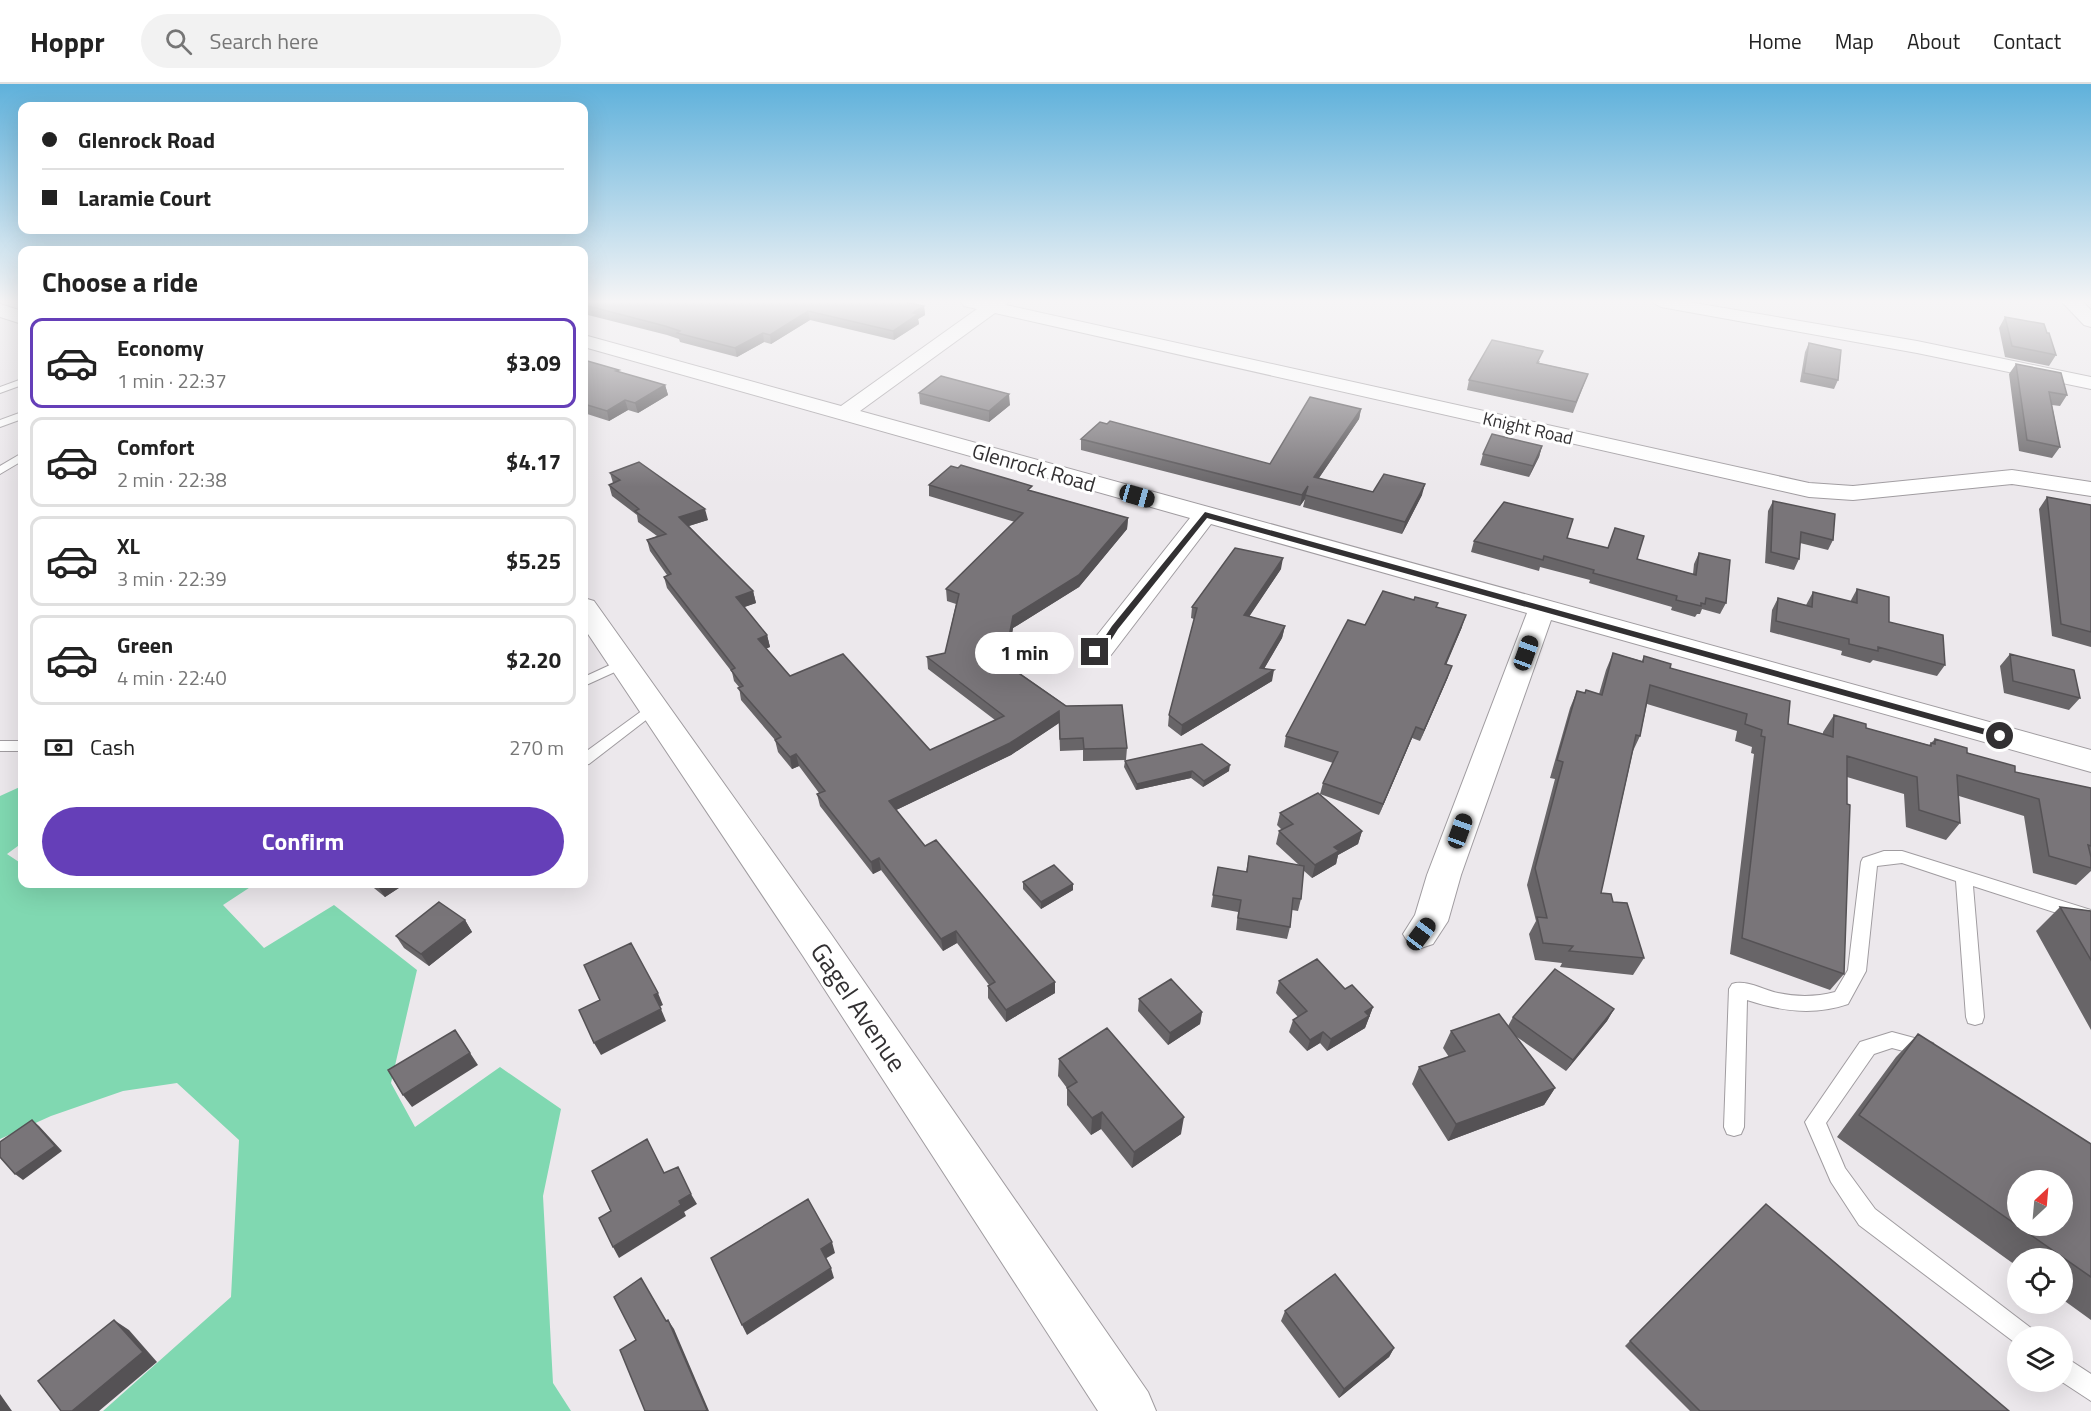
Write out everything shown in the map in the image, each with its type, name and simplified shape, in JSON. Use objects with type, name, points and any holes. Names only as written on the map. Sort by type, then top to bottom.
[{"type":"street","name":"Glenrock Road","points":[[665,364],[2091,762]]},
{"type":"street","points":[[843,414],[913,364]]},
{"type":"street","name":"Knight Road","points":[[1258,364],[1809,490],[1853,493],[2012,477],[2091,489]]},
{"type":"street","points":[[2001,364],[2091,383]]},
{"type":"street","points":[[1095,652],[1101,649],[1115,628],[1205,515]]},
{"type":"street","points":[[1421,934],[1431,921],[1444,875],[1542,609]]},
{"type":"street","name":"Gagel Avenue","points":[[588,613],[1129,1411]]},
{"type":"lane","points":[[1,391],[18,384]]},
{"type":"lane","points":[[0,424],[18,417]]},
{"type":"lane","points":[[0,471],[18,459]]},
{"type":"lane","points":[[588,680],[623,663]]},
{"type":"lane","points":[[588,757],[654,707]]},
{"type":"lane","points":[[0,746],[18,746]]},
{"type":"lane","points":[[1734,1127],[1738,989],[1772,1001],[1803,1006],[1823,1004],[1841,998],[1857,971],[1869,862],[1884,857],[1902,857],[2091,917]]},
{"type":"lane","points":[[1964,877],[1975,1017]]},
{"type":"lane","points":[[1945,1061],[1926,1048],[1892,1040],[1867,1048],[1815,1122],[1838,1175],[1867,1217],[2010,1326]]},
{"type":"lane","points":[[2073,1375],[2091,1389]]},
{"type":"green space","points":[[18,788],[18,846],[7,854],[18,861],[18,888],[249,888],[223,905],[264,948],[334,905],[417,970],[391,1083],[415,1127],[500,1067],[561,1109],[543,1196],[553,1383],[571,1411],[103,1411],[231,1297],[239,1140],[177,1083],[123,1091],[51,1116],[0,1139],[0,796]]},
{"type":"building","points":[[588,364],[598,364],[665,385],[635,403],[625,400],[607,411],[588,405]]},
{"type":"building","points":[[1478,364],[1541,364],[1588,374],[1576,402],[1469,380]]},
{"type":"building","points":[[1806,364],[1840,364],[1838,380],[1804,373]]},
{"type":"building","points":[[2016,364],[2061,373],[2067,395],[2049,392],[2060,447],[2027,440]]},
{"type":"building","points":[[941,376],[1009,394],[989,411],[919,393]]},
{"type":"building","points":[[1310,397],[1361,409],[1314,477],[1373,492],[1384,474],[1425,484],[1405,522],[1305,495],[1308,486],[1302,495],[1081,439],[1100,422],[1107,424],[1110,421],[1270,464]]},
{"type":"building","points":[[1492,434],[1542,446],[1533,466],[1483,454]]},
{"type":"building","points":[[639,462],[705,509],[679,517],[753,591],[736,597],[767,635],[758,639],[790,676],[843,654],[930,750],[1004,716],[927,657],[945,653],[959,594],[946,589],[1023,513],[929,485],[951,466],[958,468],[961,465],[1032,486],[1028,490],[1128,518],[1079,575],[1013,616],[1004,663],[1066,706],[1122,705],[1127,748],[1084,749],[1083,738],[1060,739],[1059,711],[1010,743],[889,801],[925,846],[936,840],[1055,982],[1006,1010],[988,986],[995,982],[956,931],[941,939],[879,858],[871,862],[817,794],[825,791],[796,754],[790,757],[775,740],[781,737],[738,688],[743,686],[731,670],[735,668],[664,577],[671,574],[647,540],[666,534],[635,511],[639,509],[609,485],[620,480],[610,473]]},
{"type":"building","points":[[2047,497],[2091,505],[2091,632],[2061,624]]},
{"type":"building","points":[[1773,501],[1835,514],[1833,540],[1801,532],[1799,559],[1771,552]]},
{"type":"building","points":[[1504,502],[1573,519],[1567,538],[1608,548],[1615,528],[1644,536],[1637,559],[1696,575],[1699,553],[1730,560],[1726,603],[1706,598],[1705,604],[1701,603],[1701,606],[1676,600],[1677,596],[1593,573],[1594,570],[1544,556],[1543,560],[1474,541]]},
{"type":"building","points":[[1235,548],[1283,558],[1244,615],[1285,626],[1260,668],[1274,670],[1182,725],[1169,715],[1197,608],[1192,607]]},
{"type":"building","points":[[1857,589],[1889,597],[1889,622],[1943,635],[1945,665],[1878,647],[1878,651],[1849,644],[1849,639],[1776,621],[1778,598],[1812,607],[1813,592],[1857,603]]},
{"type":"building","points":[[1383,591],[1414,600],[1415,597],[1438,603],[1436,607],[1466,615],[1445,664],[1452,666],[1424,730],[1416,727],[1383,804],[1323,783],[1338,752],[1286,736],[1348,620],[1365,625]]},
{"type":"building","points":[[1613,653],[1643,662],[1644,656],[1671,664],[1670,668],[1790,701],[1788,724],[1833,737],[1834,715],[1866,724],[1866,728],[1931,746],[1931,743],[1935,744],[1935,739],[1967,748],[1967,753],[2015,766],[2015,772],[2091,788],[2091,846],[2088,845],[2091,868],[2049,856],[2039,799],[1957,775],[1960,823],[1919,810],[1917,777],[1847,756],[1847,804],[1850,805],[1844,974],[1742,938],[1765,737],[1761,736],[1762,730],[1745,724],[1747,714],[1650,685],[1640,736],[1636,735],[1601,893],[1611,894],[1613,902],[1627,903],[1644,958],[1569,951],[1573,946],[1543,943],[1537,917],[1547,918],[1535,868],[1563,762],[1557,760],[1577,691],[1585,693],[1586,690],[1602,695]]},
{"type":"building","points":[[2010,654],[2074,670],[2080,698],[2013,681]]},
{"type":"building","points":[[1202,744],[1230,765],[1204,781],[1192,771],[1137,784],[1125,761]]},
{"type":"building","points":[[1318,793],[1362,831],[1334,847],[1339,851],[1315,865],[1279,831],[1293,824],[1280,813]]},
{"type":"building","points":[[1249,856],[1304,866],[1301,899],[1293,898],[1290,927],[1238,918],[1241,900],[1213,895],[1218,867],[1247,872]]},
{"type":"building","points":[[1054,865],[1073,884],[1041,902],[1023,882]]},
{"type":"building","points":[[439,902],[465,920],[421,954],[396,936]]},
{"type":"building","points":[[2060,907],[2091,911],[2091,960]]},
{"type":"building","points":[[631,943],[658,993],[654,995],[661,1009],[594,1043],[579,1010],[600,1000],[584,965]]},
{"type":"building","points":[[1317,959],[1345,989],[1352,985],[1373,1007],[1365,1012],[1369,1016],[1331,1039],[1323,1032],[1310,1040],[1293,1020],[1307,1011],[1279,981]]},
{"type":"building","points":[[1555,969],[1614,1009],[1573,1060],[1513,1017]]},
{"type":"building","points":[[1171,979],[1202,1012],[1170,1033],[1139,999]]},
{"type":"building","points":[[1499,1014],[1555,1088],[1456,1124],[1419,1067],[1465,1051],[1451,1031]]},
{"type":"building","points":[[1107,1028],[1184,1117],[1134,1152],[1102,1112],[1092,1118],[1067,1088],[1077,1082],[1059,1059]]},
{"type":"building","points":[[455,1030],[470,1053],[403,1095],[388,1070]]},
{"type":"building","points":[[1918,1034],[2091,1144],[2091,1277],[2073,1264],[2073,1248],[2049,1248],[2032,1236],[2073,1236],[2073,1170],[2007,1170],[2007,1218],[1859,1115]]},
{"type":"building","points":[[32,1120],[55,1146],[15,1174],[0,1157],[0,1142]]},
{"type":"building","points":[[647,1139],[664,1173],[678,1167],[691,1194],[679,1201],[681,1205],[613,1247],[599,1218],[611,1211],[592,1171]]},
{"type":"building","points":[[808,1199],[832,1242],[821,1249],[831,1268],[742,1325],[711,1258]]},
{"type":"building","points":[[1766,1204],[2009,1411],[1700,1411],[1630,1341]]},
{"type":"building","points":[[1335,1274],[1394,1348],[1344,1389],[1285,1311]]},
{"type":"building","points":[[641,1278],[666,1321],[668,1320],[707,1410],[705,1411],[645,1411],[620,1350],[636,1340],[614,1297]]},
{"type":"building","points":[[114,1320],[143,1352],[72,1411],[61,1411],[38,1381]]},
{"type":"route","points":[[1095,652],[1101,649],[1115,628],[1205,515],[2000,736]]}]
